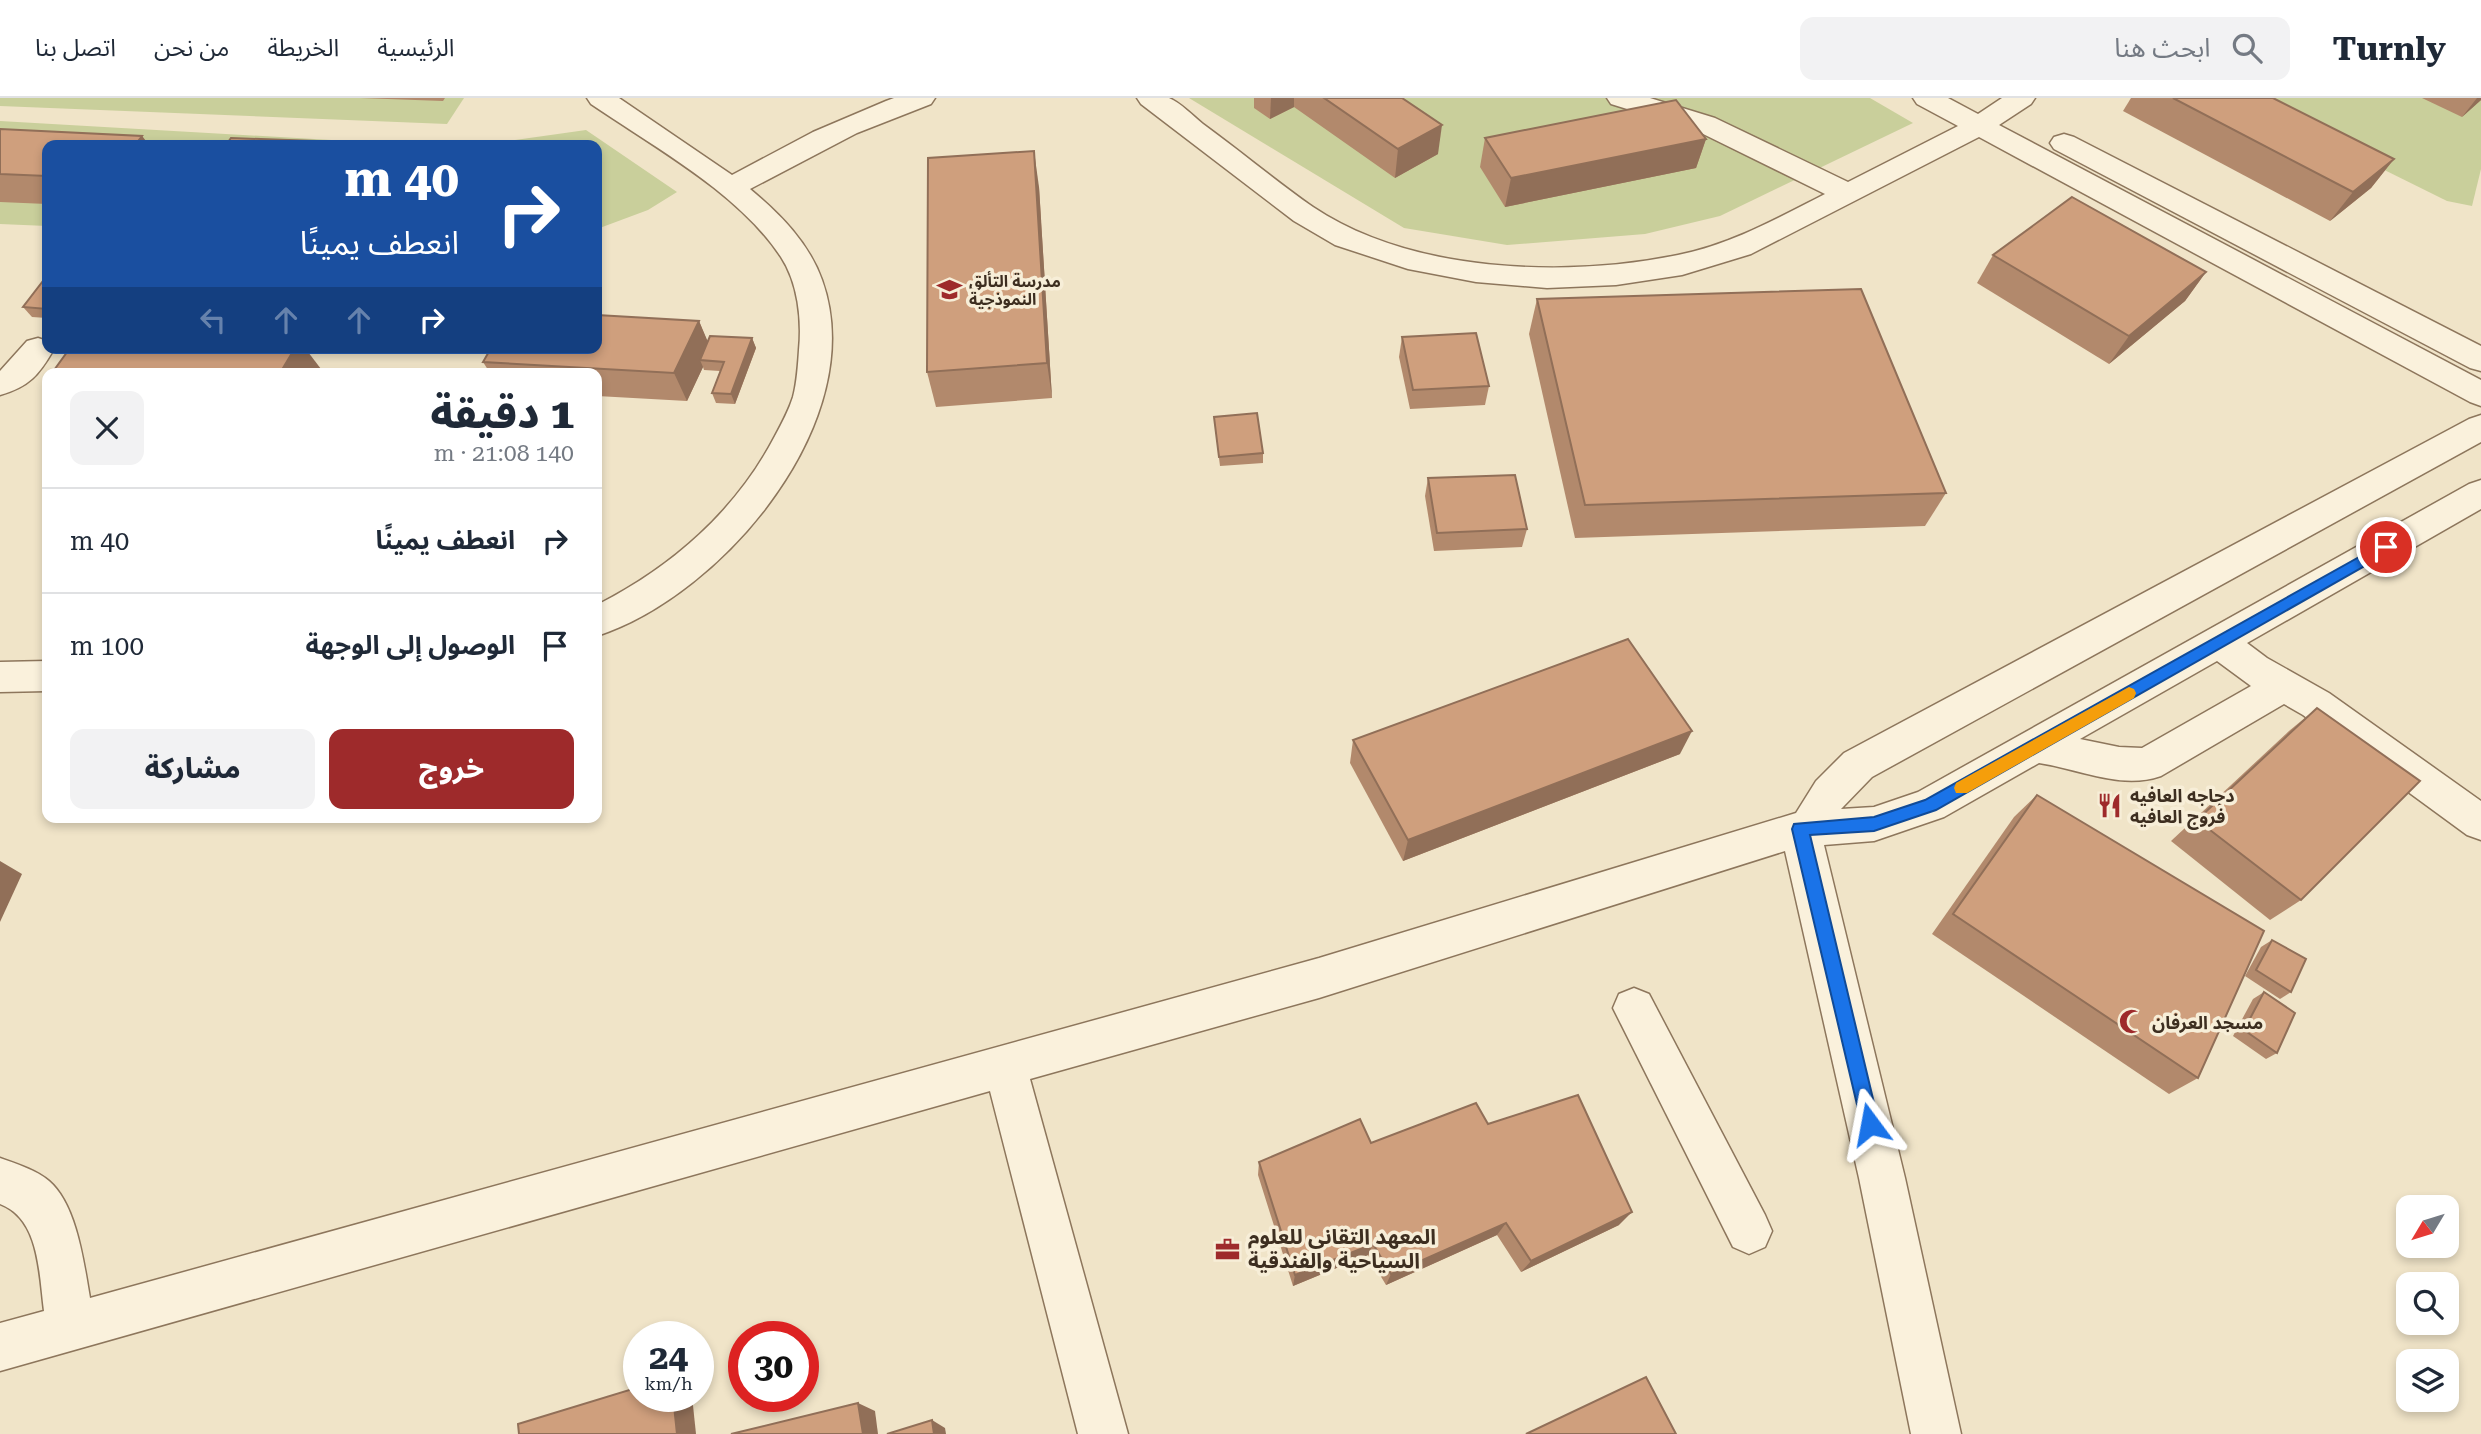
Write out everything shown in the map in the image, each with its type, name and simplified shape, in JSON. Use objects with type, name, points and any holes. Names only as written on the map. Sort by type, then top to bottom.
[{"type":"street","points":[[601,98],[730,188],[765,218],[794,253],[812,293],[817,339],[809,399],[780,462],[744,512],[695,560],[624,609],[602,620]]},
{"type":"street","points":[[730,188],[842,128],[888,108],[921,98]]},
{"type":"street","points":[[1151,98],[1304,214],[1345,239],[1408,259],[1476,272],[1547,278],[1616,275],[1682,265],[1740,247],[1848,194],[1995,109]]},
{"type":"street","points":[[1621,98],[1677,114],[1724,132],[1848,194]]},
{"type":"street","points":[[1927,98],[1995,109],[2481,360]]},
{"type":"street","points":[[1995,109],[2481,394]]},
{"type":"street","points":[[0,384],[15,378],[38,349]]},
{"type":"street","points":[[1936,1434],[1805,828],[1837,782],[1857,765],[2481,427]]},
{"type":"street","points":[[0,1347],[1319,978],[1805,828],[1874,824],[1904,816],[1930,805],[2036,746],[2481,493]]},
{"type":"street","points":[[2219,642],[2254,669],[2316,704],[2481,823]]},
{"type":"street","points":[[0,677],[42,676]]},
{"type":"street","points":[[2036,746],[2059,748],[2128,766],[2147,764],[2285,685]]},
{"type":"street","points":[[1634,1008],[1749,1231]]},
{"type":"street","points":[[1005,1066],[1103,1434]]},
{"type":"street","points":[[0,1181],[21,1188],[42,1207],[53,1234],[71,1328]]},
{"type":"green space","points":[[0,98],[464,98],[447,124],[0,106]]},
{"type":"green space","points":[[1189,98],[1870,98],[1913,123],[1720,216],[1645,234],[1507,245],[1404,228]]},
{"type":"green space","points":[[2239,98],[2481,98],[2481,169],[2472,206],[2447,201]]},
{"type":"green space","points":[[0,121],[330,140],[42,140],[42,226],[0,224]]},
{"type":"green space","points":[[586,130],[601,140],[515,140]]},
{"type":"green space","points":[[602,141],[677,192],[648,210],[602,227]]},
{"type":"building","points":[[1324,98],[1402,98],[1442,125],[1398,149]]},
{"type":"building","points":[[2173,98],[2273,98],[2394,159],[2353,192]]},
{"type":"building","points":[[1676,100],[1706,139],[1511,178],[1485,138]]},
{"type":"building","points":[[0,129],[142,136],[139,140],[42,140],[42,176],[0,174]]},
{"type":"building","points":[[231,138],[287,140],[230,140]]},
{"type":"building","points":[[1034,151],[1047,363],[927,372],[928,158]]},
{"type":"building","points":[[2072,197],[2206,272],[2129,336],[1993,255]]},
{"type":"building","points":[[42,282],[42,309],[23,307]]},
{"type":"building","points":[[1861,289],[1946,493],[1585,505],[1537,299]]},
{"type":"building","points":[[602,315],[699,321],[674,373],[483,362],[488,354],[602,354]]},
{"type":"building","points":[[1476,333],[1489,386],[1413,390],[1402,337]]},
{"type":"building","points":[[710,336],[752,338],[731,394],[712,393],[724,362],[700,360]]},
{"type":"building","points":[[66,354],[291,354],[283,368],[56,368]]},
{"type":"building","points":[[1257,413],[1263,453],[1219,457],[1214,417]]},
{"type":"building","points":[[1515,475],[1527,529],[1437,533],[1428,478]]},
{"type":"building","points":[[1628,639],[1692,731],[1408,840],[1353,740]]},
{"type":"building","points":[[2317,708],[2420,781],[2301,900],[2197,820]]},
{"type":"building","name":"مسجد العرفان","points":[[2037,795],[2264,931],[2198,1078],[1953,914]]},
{"type":"building","points":[[2272,940],[2306,959],[2291,992],[2256,970]]},
{"type":"building","points":[[2264,992],[2295,1013],[2277,1053],[2244,1030]]},
{"type":"building","points":[[1578,1095],[1632,1212],[1531,1261],[1506,1223],[1391,1274],[1373,1244],[1295,1275],[1259,1162],[1360,1119],[1371,1143],[1476,1103],[1488,1124]]},
{"type":"building","points":[[1646,1377],[1676,1434],[1526,1434]]},
{"type":"building","points":[[623,1392],[623,1412],[675,1412],[677,1434],[519,1434],[518,1424]]},
{"type":"building","points":[[858,1403],[863,1434],[731,1434]]},
{"type":"building","points":[[932,1420],[934,1434],[887,1434]]},
{"type":"slow traffic","points":[[1962,788],[2129,693]]},
{"type":"place","name":"مدرسة التألق النموذجية","points":[[949,290]]},
{"type":"place","name":"دجاجه العافيه فروج العافيه","points":[[2110,805]]},
{"type":"place","name":"مسجد العرفان","points":[[2132,1022]]},
{"type":"place","name":"المعهد التقاني للعلوم السياحية والفندقية","points":[[1228,1249]]},
{"type":"route","points":[[1870,1124],[1800,829],[1874,824],[1930,805],[2386,547]]}]
